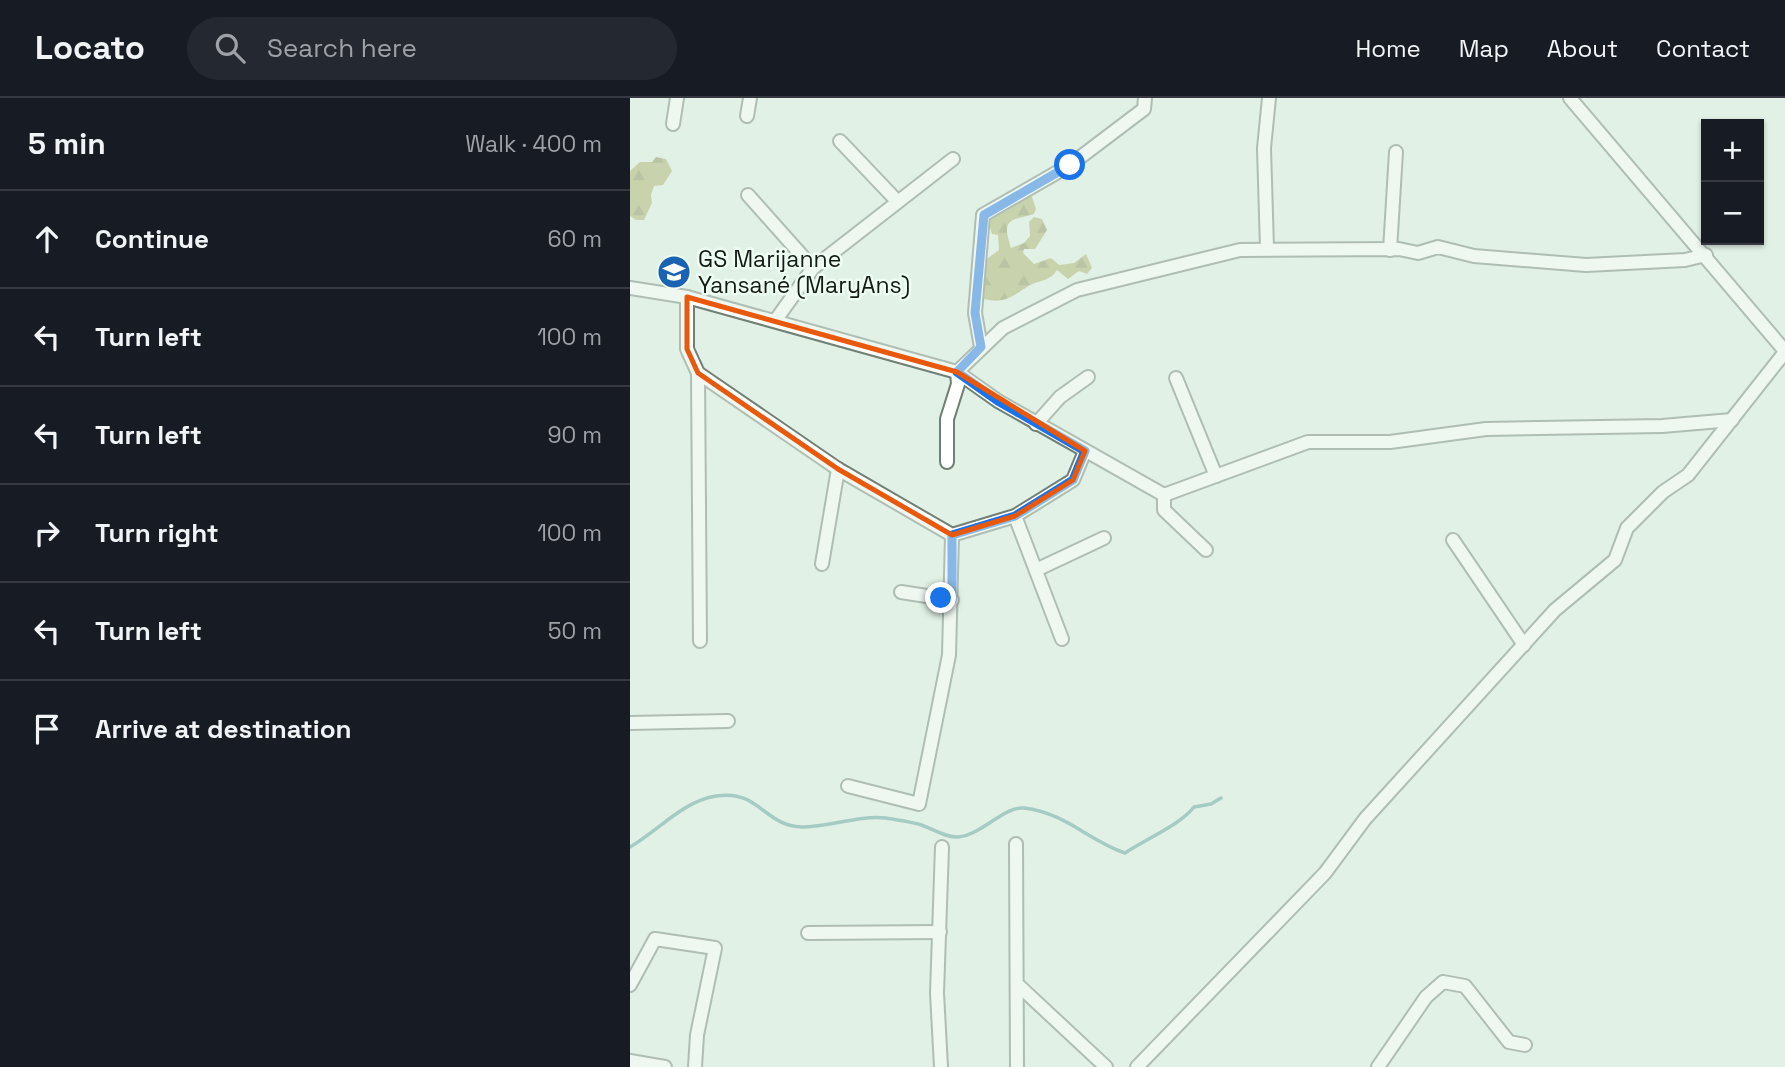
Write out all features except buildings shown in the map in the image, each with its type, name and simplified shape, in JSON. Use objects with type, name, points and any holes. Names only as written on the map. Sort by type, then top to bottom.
[{"type":"street","points":[[673,124],[677,98]]},
{"type":"street","points":[[747,116],[750,98]]},
{"type":"street","points":[[981,347],[975,313],[984,215],[1070,165],[1144,108],[1145,98]]},
{"type":"street","points":[[1267,248],[1264,148],[1269,98]]},
{"type":"street","points":[[1137,1067],[1325,873],[1365,819],[1555,610],[1615,560],[1627,528],[1663,492],[1688,475],[1785,351],[1570,98]]},
{"type":"street","points":[[840,141],[897,201]]},
{"type":"street","points":[[1390,250],[1396,152]]},
{"type":"street","points":[[775,321],[813,268],[953,159]]},
{"type":"street","points":[[748,195],[813,268]]},
{"type":"street","points":[[947,462],[947,419],[958,384],[957,372],[1003,328],[1077,290],[1240,250],[1267,248],[1418,253],[1438,247],[1474,256],[1586,265],[1685,260],[1706,255]]},
{"type":"street","points":[[630,288],[687,297],[957,372],[1036,424],[1164,495],[1308,442],[1390,442],[1486,429],[1661,426],[1732,420]]},
{"type":"street","points":[[687,297],[687,349],[698,373],[700,641]]},
{"type":"street","points":[[698,373],[838,468],[952,535],[1015,516],[1073,480],[1085,451]]},
{"type":"street","points":[[1036,424],[1060,397],[1088,377]]},
{"type":"street","points":[[1176,378],[1216,476]]},
{"type":"street","points":[[822,564],[838,468]]},
{"type":"street","points":[[1164,495],[1164,510],[1206,550]]},
{"type":"street","points":[[1015,516],[1062,639]]},
{"type":"street","points":[[848,786],[919,804],[949,655],[952,535]]},
{"type":"street","points":[[1036,570],[1104,538]]},
{"type":"street","points":[[1453,540],[1524,645]]},
{"type":"street","points":[[901,592],[952,600]]},
{"type":"street","points":[[630,723],[728,721]]},
{"type":"street","points":[[1016,844],[1017,1067]]},
{"type":"street","points":[[942,847],[937,993],[942,1067]]},
{"type":"street","points":[[808,933],[940,932]]},
{"type":"street","points":[[630,985],[655,939],[715,948],[696,1035],[695,1067]]},
{"type":"street","points":[[1378,1067],[1426,997],[1443,982],[1465,986],[1509,1042],[1525,1045]]},
{"type":"street","points":[[1017,984],[1106,1067]]},
{"type":"street","points":[[630,1061],[665,1067]]},
{"type":"highlighted area","points":[[687,297],[957,372],[1085,451],[1073,480],[1015,516],[952,535],[838,469],[698,373],[687,349]]},
{"type":"green space","points":[[656,157],[666,159],[672,171],[663,185],[654,186],[652,203],[644,220],[636,220],[630,216],[630,171],[640,162],[652,162]]},
{"type":"green space","points":[[1025,194],[1032,197],[1036,209],[1034,214],[1010,222],[1007,231],[1011,248],[1024,243],[1030,236],[1029,222],[1034,217],[1042,219],[1047,230],[1035,249],[1024,249],[1023,253],[1034,264],[1051,258],[1059,265],[1074,263],[1086,254],[1092,268],[1087,274],[1079,271],[1068,279],[1057,270],[1051,277],[1007,299],[984,299],[981,292],[984,261],[999,250],[998,235],[992,234],[989,224],[994,212]]},
{"type":"waterway","points":[[630,847],[693,804],[716,796],[730,795],[752,802],[789,825],[802,827],[865,818],[886,818],[918,824],[953,837],[967,835],[1009,811],[1024,808],[1052,815],[1125,853],[1172,826],[1194,807],[1211,804],[1221,798]]},
{"type":"place","name":"GS Marijanne Yansané (MaryAns)","points":[[674,272]]},
{"type":"route","points":[[941,598],[952,600],[952,535],[1015,516],[1073,480],[1085,451],[998,401],[957,372],[981,347],[975,313],[984,215],[1070,165]]}]
